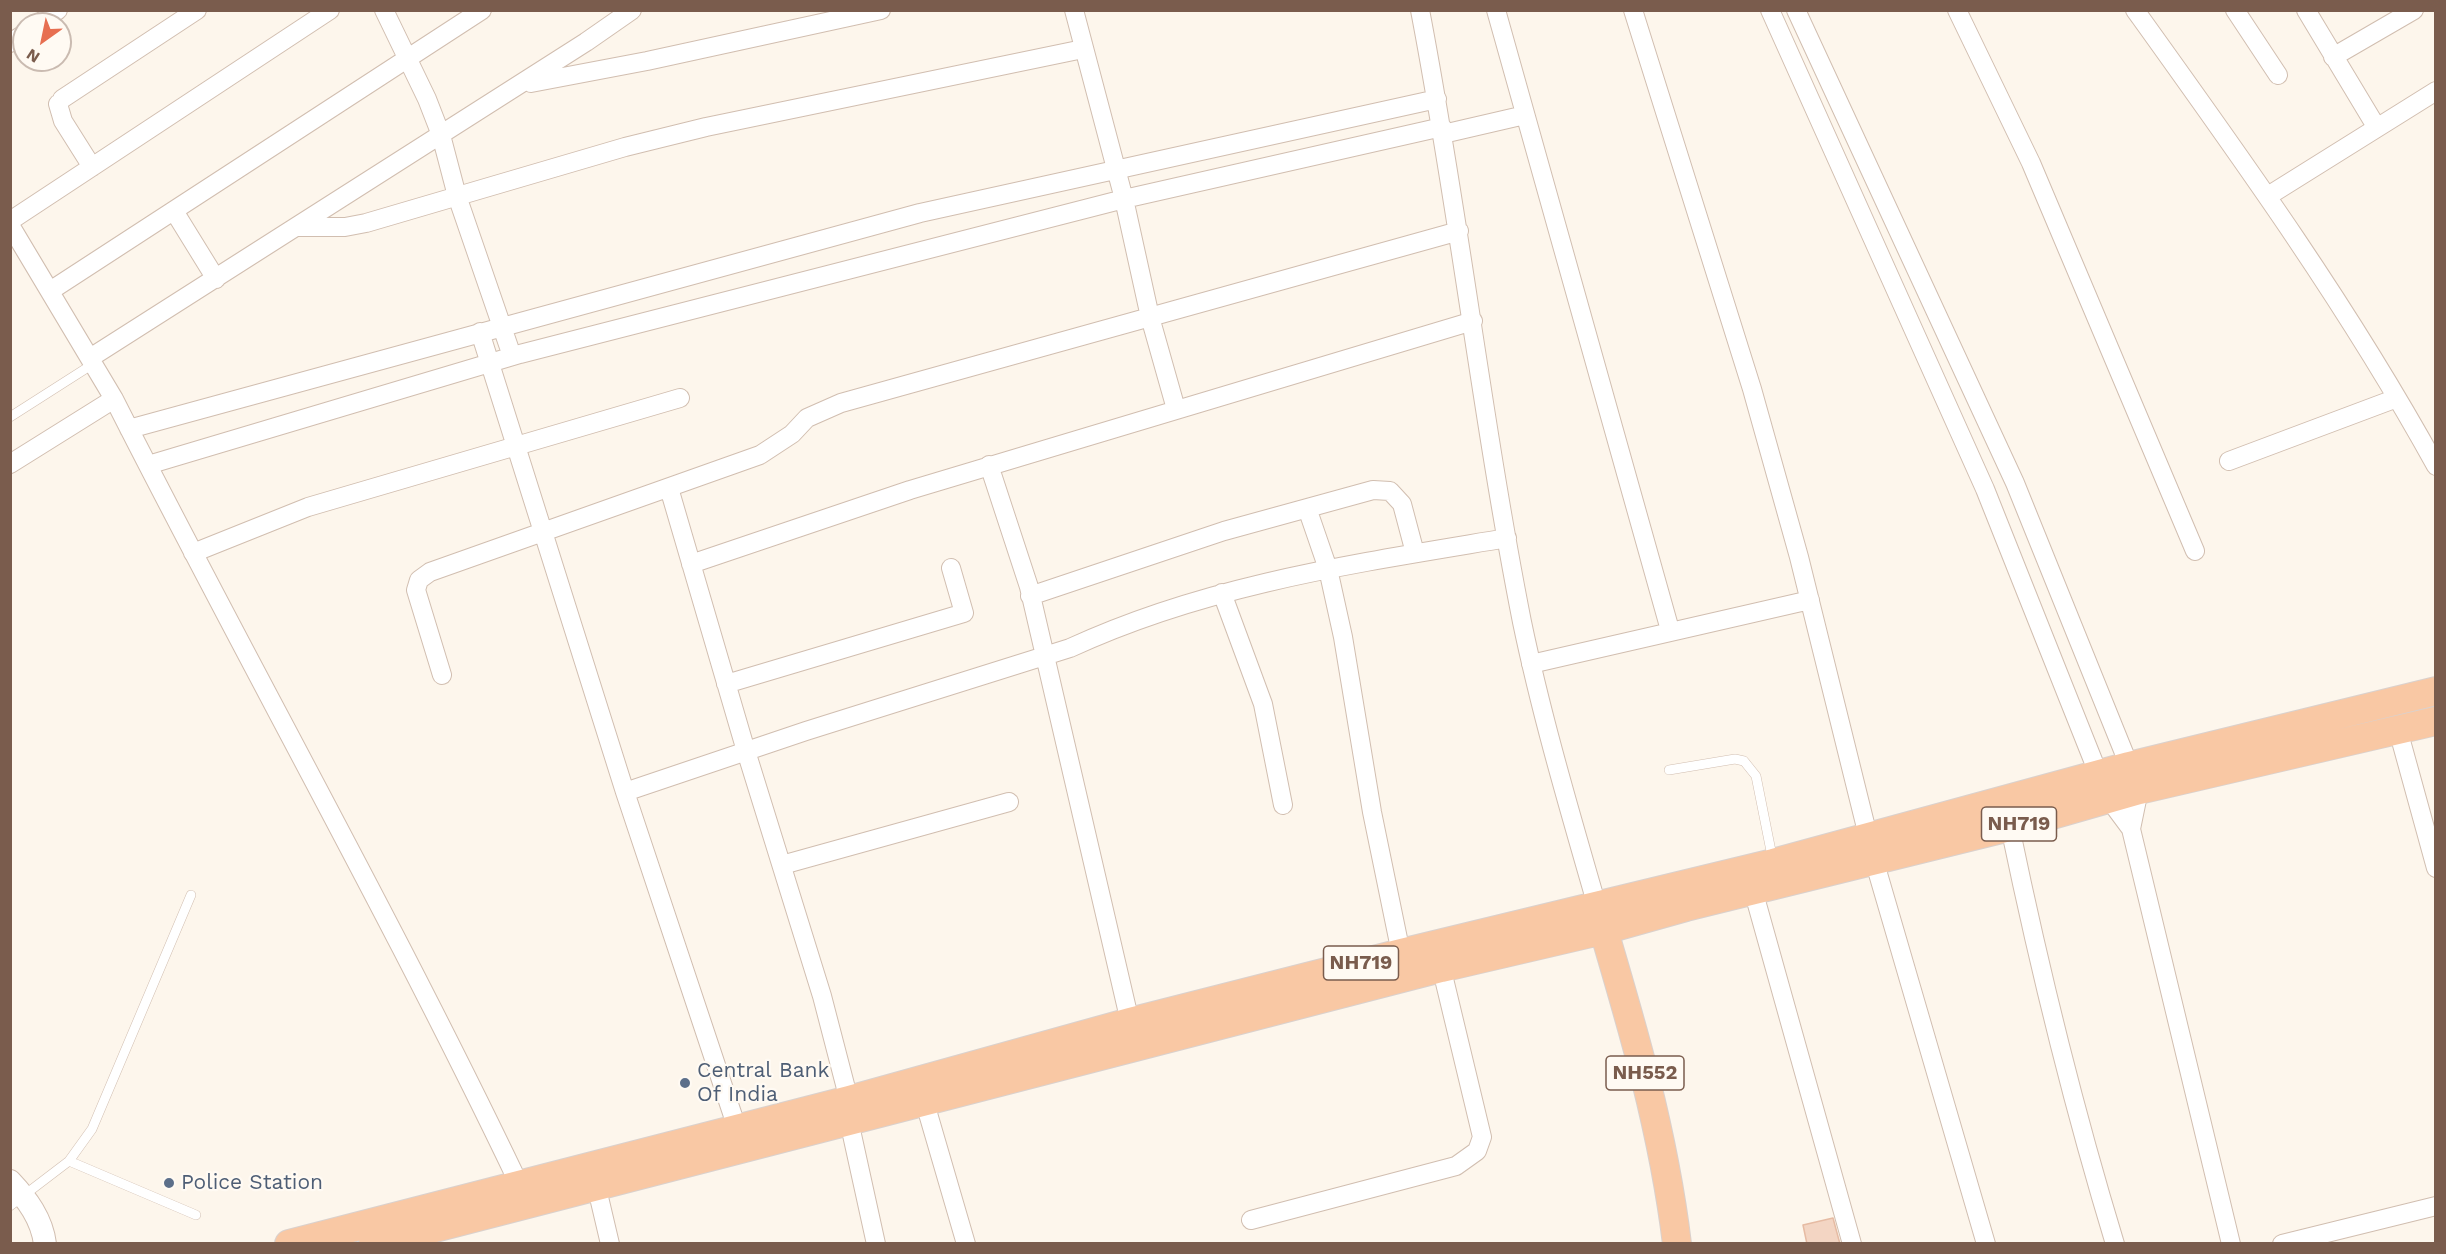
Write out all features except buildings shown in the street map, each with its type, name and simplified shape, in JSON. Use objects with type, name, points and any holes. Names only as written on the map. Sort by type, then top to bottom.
[{"type":"highway","name":"NH719","points":[[288,1244],[519,1184],[594,1175],[849,1111],[1438,956],[1768,879],[2134,778],[2436,691]]},
{"type":"highway","name":"NH719","points":[[2134,778],[2436,721]]},
{"type":"highway","name":"NH719","points":[[1871,849],[2010,827],[2104,786]]},
{"type":"highway","name":"NH552","points":[[1600,918],[1644,1070],[1663,1148],[1677,1244]]},
{"type":"highway","name":"NH719","points":[[921,1091],[1130,1022],[1403,965]]},
{"type":"highway","name":"NH719","points":[[373,1244],[737,1128],[849,1111]]},
{"type":"street","points":[[92,167],[63,121],[60,101],[197,10]]},
{"type":"street","points":[[330,10],[10,223],[114,399],[396,936],[519,1184]]},
{"type":"street","points":[[384,10],[441,135],[457,196],[512,356]]},
{"type":"street","points":[[50,291],[482,10]]},
{"type":"street","points":[[92,361],[520,85],[632,10]]},
{"type":"street","points":[[520,85],[647,61],[881,10]]},
{"type":"street","points":[[1074,10],[1124,200],[1150,317],[1176,409]]},
{"type":"street","points":[[1420,10],[1459,231],[1507,538],[1531,664],[1600,918]]},
{"type":"street","points":[[1496,10],[1670,630]]},
{"type":"street","points":[[1633,10],[1752,389],[1810,600],[1871,849],[1986,1244]]},
{"type":"street","points":[[1770,10],[1985,489],[2104,786],[2131,829]]},
{"type":"street","points":[[1796,10],[2015,483],[2134,778],[2131,829],[2231,1244]]},
{"type":"street","points":[[1957,10],[2031,163],[2195,551]]},
{"type":"street","points":[[2135,10],[2268,196],[2369,349],[2436,466]]},
{"type":"street","points":[[2235,10],[2278,75]]},
{"type":"street","points":[[2306,10],[2377,128]]},
{"type":"street","points":[[2333,57],[2414,10]]},
{"type":"street","points":[[298,227],[356,225],[625,147],[716,124],[1083,49]]},
{"type":"street","points":[[2268,196],[2436,91]]},
{"type":"street","points":[[129,429],[920,213],[1437,99]]},
{"type":"street","points":[[148,465],[512,356],[1124,200],[1442,130],[1525,115]]},
{"type":"street","points":[[174,211],[216,279]]},
{"type":"street","points":[[442,675],[416,590],[419,580],[430,572],[760,455],[792,434],[807,418],[823,409],[1459,231]]},
{"type":"street","points":[[691,564],[989,465],[1473,321]]},
{"type":"street","points":[[480,332],[625,792],[737,1128]]},
{"type":"street","points":[[193,553],[308,507],[680,398]]},
{"type":"street","points":[[2229,461],[2397,398]]},
{"type":"street","points":[[10,464],[114,399]]},
{"type":"street","points":[[989,465],[1030,596],[1130,1022]]},
{"type":"street","points":[[669,488],[746,751],[822,996],[849,1111],[876,1244]]},
{"type":"street","points":[[1030,596],[1224,531],[1373,490],[1390,491],[1402,504],[1415,554]]},
{"type":"street","points":[[1307,508],[1328,569],[1343,637],[1372,812],[1403,965]]},
{"type":"street","points":[[625,792],[1044,656],[1111,629],[1222,593],[1328,569],[1507,538]]},
{"type":"street","points":[[726,684],[964,613],[951,568]]},
{"type":"street","points":[[1222,593],[1263,704],[1283,805]]},
{"type":"street","points":[[1531,664],[1670,630],[1810,600]]},
{"type":"street","points":[[2398,730],[2436,868]]},
{"type":"street","points":[[782,865],[1010,802]]},
{"type":"street","points":[[2010,827],[2056,1031],[2090,1162],[2115,1244]]},
{"type":"street","points":[[1768,879],[1852,1244]]},
{"type":"street","points":[[1251,1220],[1456,1166],[1477,1151],[1482,1137],[1438,956]]},
{"type":"street","points":[[921,1091],[966,1244]]},
{"type":"street","points":[[594,1175],[610,1244]]},
{"type":"street","points":[[15,1195],[37,1217],[45,1244]]},
{"type":"street","points":[[2282,1244],[2436,1206]]},
{"type":"lane","points":[[10,417],[92,361]]},
{"type":"lane","points":[[1669,770],[1735,759],[1744,761],[1756,776],[1768,879]]},
{"type":"lane","points":[[15,1195],[69,1161],[92,1129],[190,896]]},
{"type":"lane","points":[[69,1161],[196,1215]]},
{"type":"place","name":"Central Bank Of India","points":[[685,1083]]},
{"type":"place","name":"Police Station","points":[[169,1183]]}]
